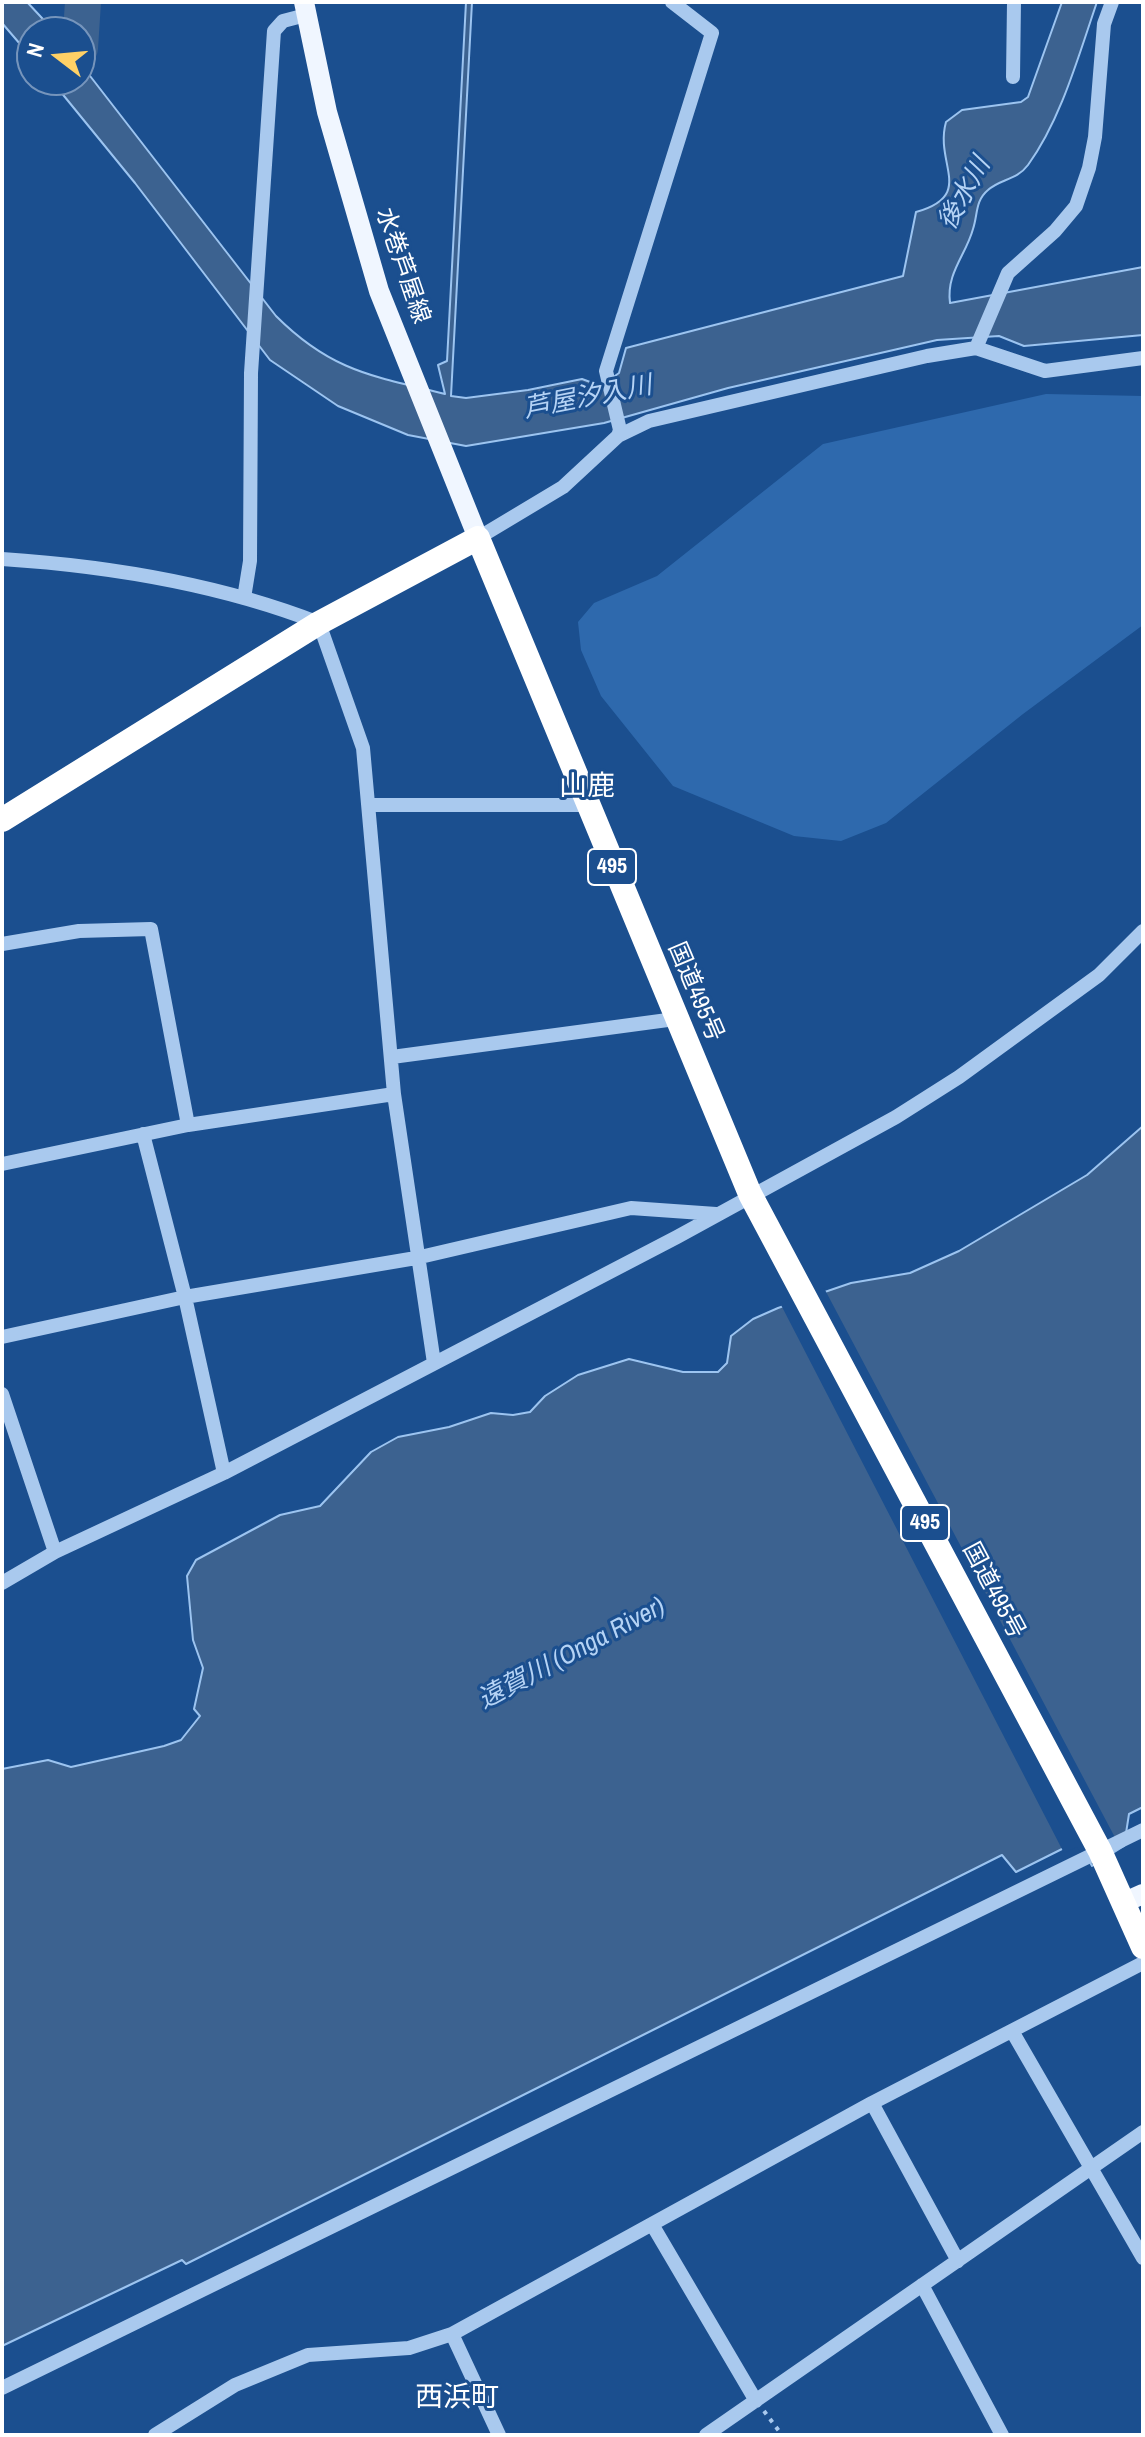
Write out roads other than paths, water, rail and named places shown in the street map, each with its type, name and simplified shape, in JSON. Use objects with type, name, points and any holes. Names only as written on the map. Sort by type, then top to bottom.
[{"type":"highway","points":[[2,820],[319,623],[478,538]]},
{"type":"highway","name":"国道495号","points":[[478,538],[750,1194],[1100,1851],[1134,1898],[1143,1947]]},
{"type":"main road","name":"水巻芦屋線","points":[[305,9],[327,112],[379,291],[478,538]]},
{"type":"street","points":[[619,433],[606,371],[712,33],[672,2]]},
{"type":"street","points":[[1013,77],[1014,2]]},
{"type":"street","points":[[977,345],[995,297],[1008,273],[1055,231],[1076,206],[1089,168],[1095,137],[1104,24],[1112,2]]},
{"type":"street","points":[[244,598],[250,561],[254,381],[251,373],[274,31],[283,21],[305,9]]},
{"type":"street","points":[[478,538],[563,487],[619,433],[649,421],[977,345],[1045,371],[1143,358]]},
{"type":"street","points":[[2,559],[68,563],[244,598],[319,623],[363,748],[394,1094],[434,1363]]},
{"type":"street","points":[[369,805],[587,805]]},
{"type":"street","points":[[2,944],[79,931],[151,929],[188,1125]]},
{"type":"street","points":[[2,1583],[55,1552],[224,1473],[896,1117],[959,1077],[1099,975],[1143,931]]},
{"type":"street","points":[[392,1057],[675,1019]]},
{"type":"street","points":[[2,1164],[188,1125],[394,1094]]},
{"type":"street","points":[[143,1134],[185,1297],[224,1473]]},
{"type":"street","points":[[2,1337],[185,1297],[416,1258],[631,1208],[716,1214]]},
{"type":"street","points":[[2,1394],[55,1552]]},
{"type":"street","points":[[2,2388],[1143,1830]]},
{"type":"street","points":[[155,2435],[235,2385],[308,2355],[409,2348],[452,2334],[872,2103],[1143,1963]]},
{"type":"street","points":[[1012,2031],[1089,2169],[1142,2254]]},
{"type":"street","points":[[872,2103],[958,2261]]},
{"type":"street","points":[[706,2435],[1143,2132]]},
{"type":"street","points":[[653,2226],[756,2401]]},
{"type":"street","points":[[922,2285],[1002,2435]]},
{"type":"street","points":[[452,2334],[499,2435]]},
{"type":"water","points":[[2,2],[27,2],[40,16],[16,16],[16,39],[2,23]]},
{"type":"water","name":"後水川","points":[[466,2],[472,2],[451,396],[466,398],[582,379],[601,386],[619,373],[626,348],[903,276],[916,212],[934,205],[944,197],[949,187],[944,137],[946,122],[962,110],[1021,102],[1028,97],[1062,2],[1097,2],[1068,86],[1040,147],[1019,174],[993,186],[981,199],[970,238],[951,282],[950,303],[1143,267],[1143,335],[1024,346],[999,336],[937,340],[728,388],[604,423],[466,446],[408,435],[338,406],[270,360],[135,183],[64,96],[96,96],[96,84],[276,316],[315,349],[374,376],[445,394],[438,365],[447,361]]},
{"type":"water","name":"遠賀川 (Onga River)","points":[[1143,1126],[1143,1807],[1129,1814],[1124,1846],[1092,1866],[1078,1841],[1016,1872],[1002,1855],[186,2264],[182,2260],[2,2346],[2,1769],[48,1760],[71,1767],[181,1740],[200,1716],[194,1709],[203,1668],[193,1640],[187,1576],[196,1560],[280,1515],[320,1506],[371,1452],[398,1437],[449,1427],[491,1413],[513,1415],[530,1412],[545,1396],[578,1375],[629,1359],[683,1372],[718,1372],[727,1363],[731,1336],[753,1319],[851,1283],[910,1273],[959,1251],[1087,1175]]},
{"type":"waterway","name":"芦屋汐入川","points":[[82,16],[83,2]]},
{"type":"district","name":"山鹿","points":[[587,787]]},
{"type":"district","name":"西浜町","points":[[457,2398]]}]
